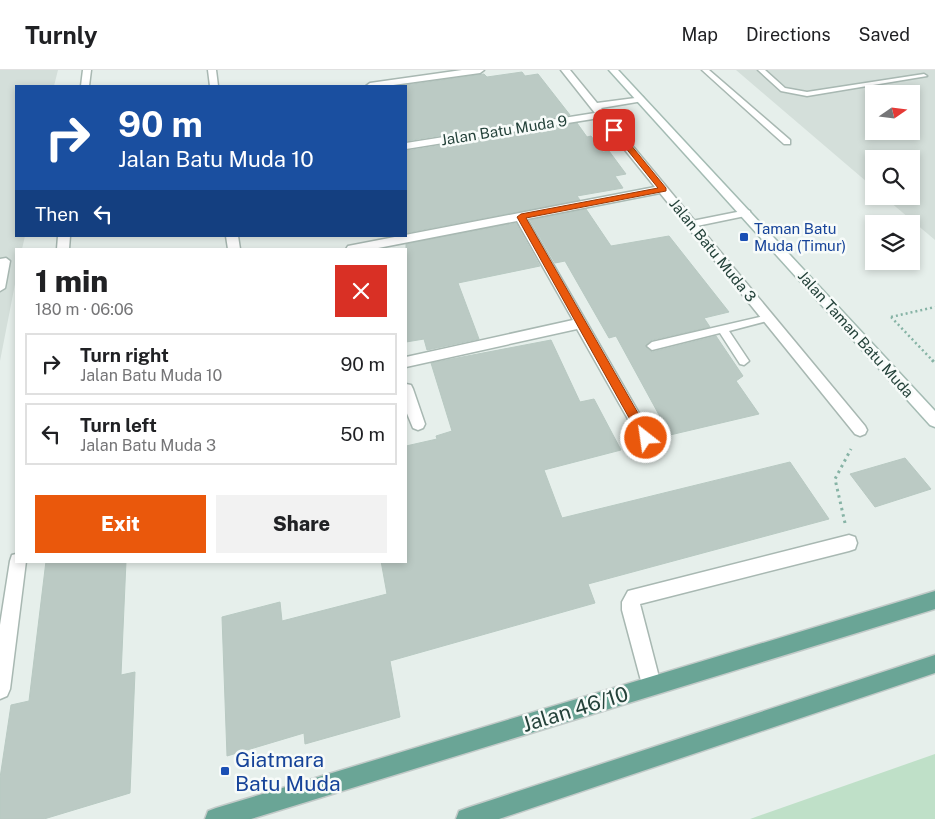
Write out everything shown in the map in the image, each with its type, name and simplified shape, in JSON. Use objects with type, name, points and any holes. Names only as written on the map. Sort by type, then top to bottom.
[{"type":"main road","name":"Jalan 46/10","points":[[216,819],[935,600]]},
{"type":"main road","points":[[467,819],[935,664]]},
{"type":"street","points":[[85,85],[87,70]]},
{"type":"street","points":[[212,70],[214,85]]},
{"type":"street","points":[[375,85],[445,72],[480,70]]},
{"type":"street","name":"Jalan Batu Muda 3","points":[[566,70],[860,430]]},
{"type":"street","name":"Jalan Taman Batu Muda","points":[[613,70],[935,421]]},
{"type":"street","name":"Jalan Batu Muda 9","points":[[407,146],[599,110],[640,99]]},
{"type":"street","points":[[357,248],[663,190]]},
{"type":"street","points":[[521,217],[646,438]]},
{"type":"street","points":[[407,362],[581,323]]},
{"type":"street","points":[[407,391],[418,424]]},
{"type":"street","points":[[651,685],[631,610],[631,602],[634,596],[849,543]]},
{"type":"street","points":[[0,689],[18,563]]},
{"type":"lane","points":[[705,70],[787,142]]},
{"type":"lane","points":[[760,70],[783,90],[806,94],[924,76]]},
{"type":"lane","points":[[916,70],[931,81]]},
{"type":"lane","points":[[692,224],[746,213]]},
{"type":"lane","points":[[0,262],[6,261],[0,288]]},
{"type":"lane","points":[[652,346],[768,318]]},
{"type":"lane","points":[[722,329],[744,361]]},
{"type":"path","points":[[935,307],[890,317],[935,363]]},
{"type":"path","points":[[849,543],[835,479],[860,430]]},
{"type":"shaded area","points":[[0,70],[58,70],[54,85],[15,85],[15,237],[25,237],[22,248],[15,248],[15,284],[0,361]]},
{"type":"shaded area","points":[[736,70],[935,70],[935,240],[920,227],[920,215],[905,215],[894,205],[920,205],[920,150],[865,150],[865,180]]},
{"type":"green space","points":[[935,754],[935,819],[750,819]]},
{"type":"building","points":[[522,72],[525,76],[538,74],[570,115],[407,141],[406,85],[484,74],[487,77]]},
{"type":"building","points":[[577,123],[587,137],[591,136],[603,152],[609,151],[626,174],[615,176],[623,188],[577,196],[580,200],[407,233],[407,151]]},
{"type":"building","points":[[586,209],[611,246],[669,236],[729,312],[704,318],[710,327],[652,340],[646,347],[652,352],[716,336],[743,376],[736,381],[759,414],[670,435],[616,336],[609,338],[565,261],[555,263],[530,220]]},
{"type":"building","points":[[516,223],[540,266],[458,283],[479,339],[427,350],[424,339],[407,342],[406,244]]},
{"type":"building","points":[[551,340],[580,402],[594,399],[621,450],[544,470],[562,518],[790,462],[829,519],[588,584],[595,603],[390,661],[400,717],[305,744],[304,733],[227,756],[222,617],[280,602],[282,621],[387,594],[381,563],[407,563],[407,446],[437,439],[436,436],[452,431],[431,363]]},
{"type":"building","points":[[905,458],[931,489],[875,507],[850,474]]},
{"type":"building","points":[[46,563],[126,563],[121,675],[135,672],[130,793],[44,819],[0,819],[0,778],[11,705],[29,701]]},
{"type":"place","name":"Taman Batu Muda (Timur)","points":[[744,237]]},
{"type":"place","name":"Giatmara Batu Muda","points":[[225,771]]},
{"type":"route","points":[[614,130],[663,190],[521,217],[646,438]]}]
